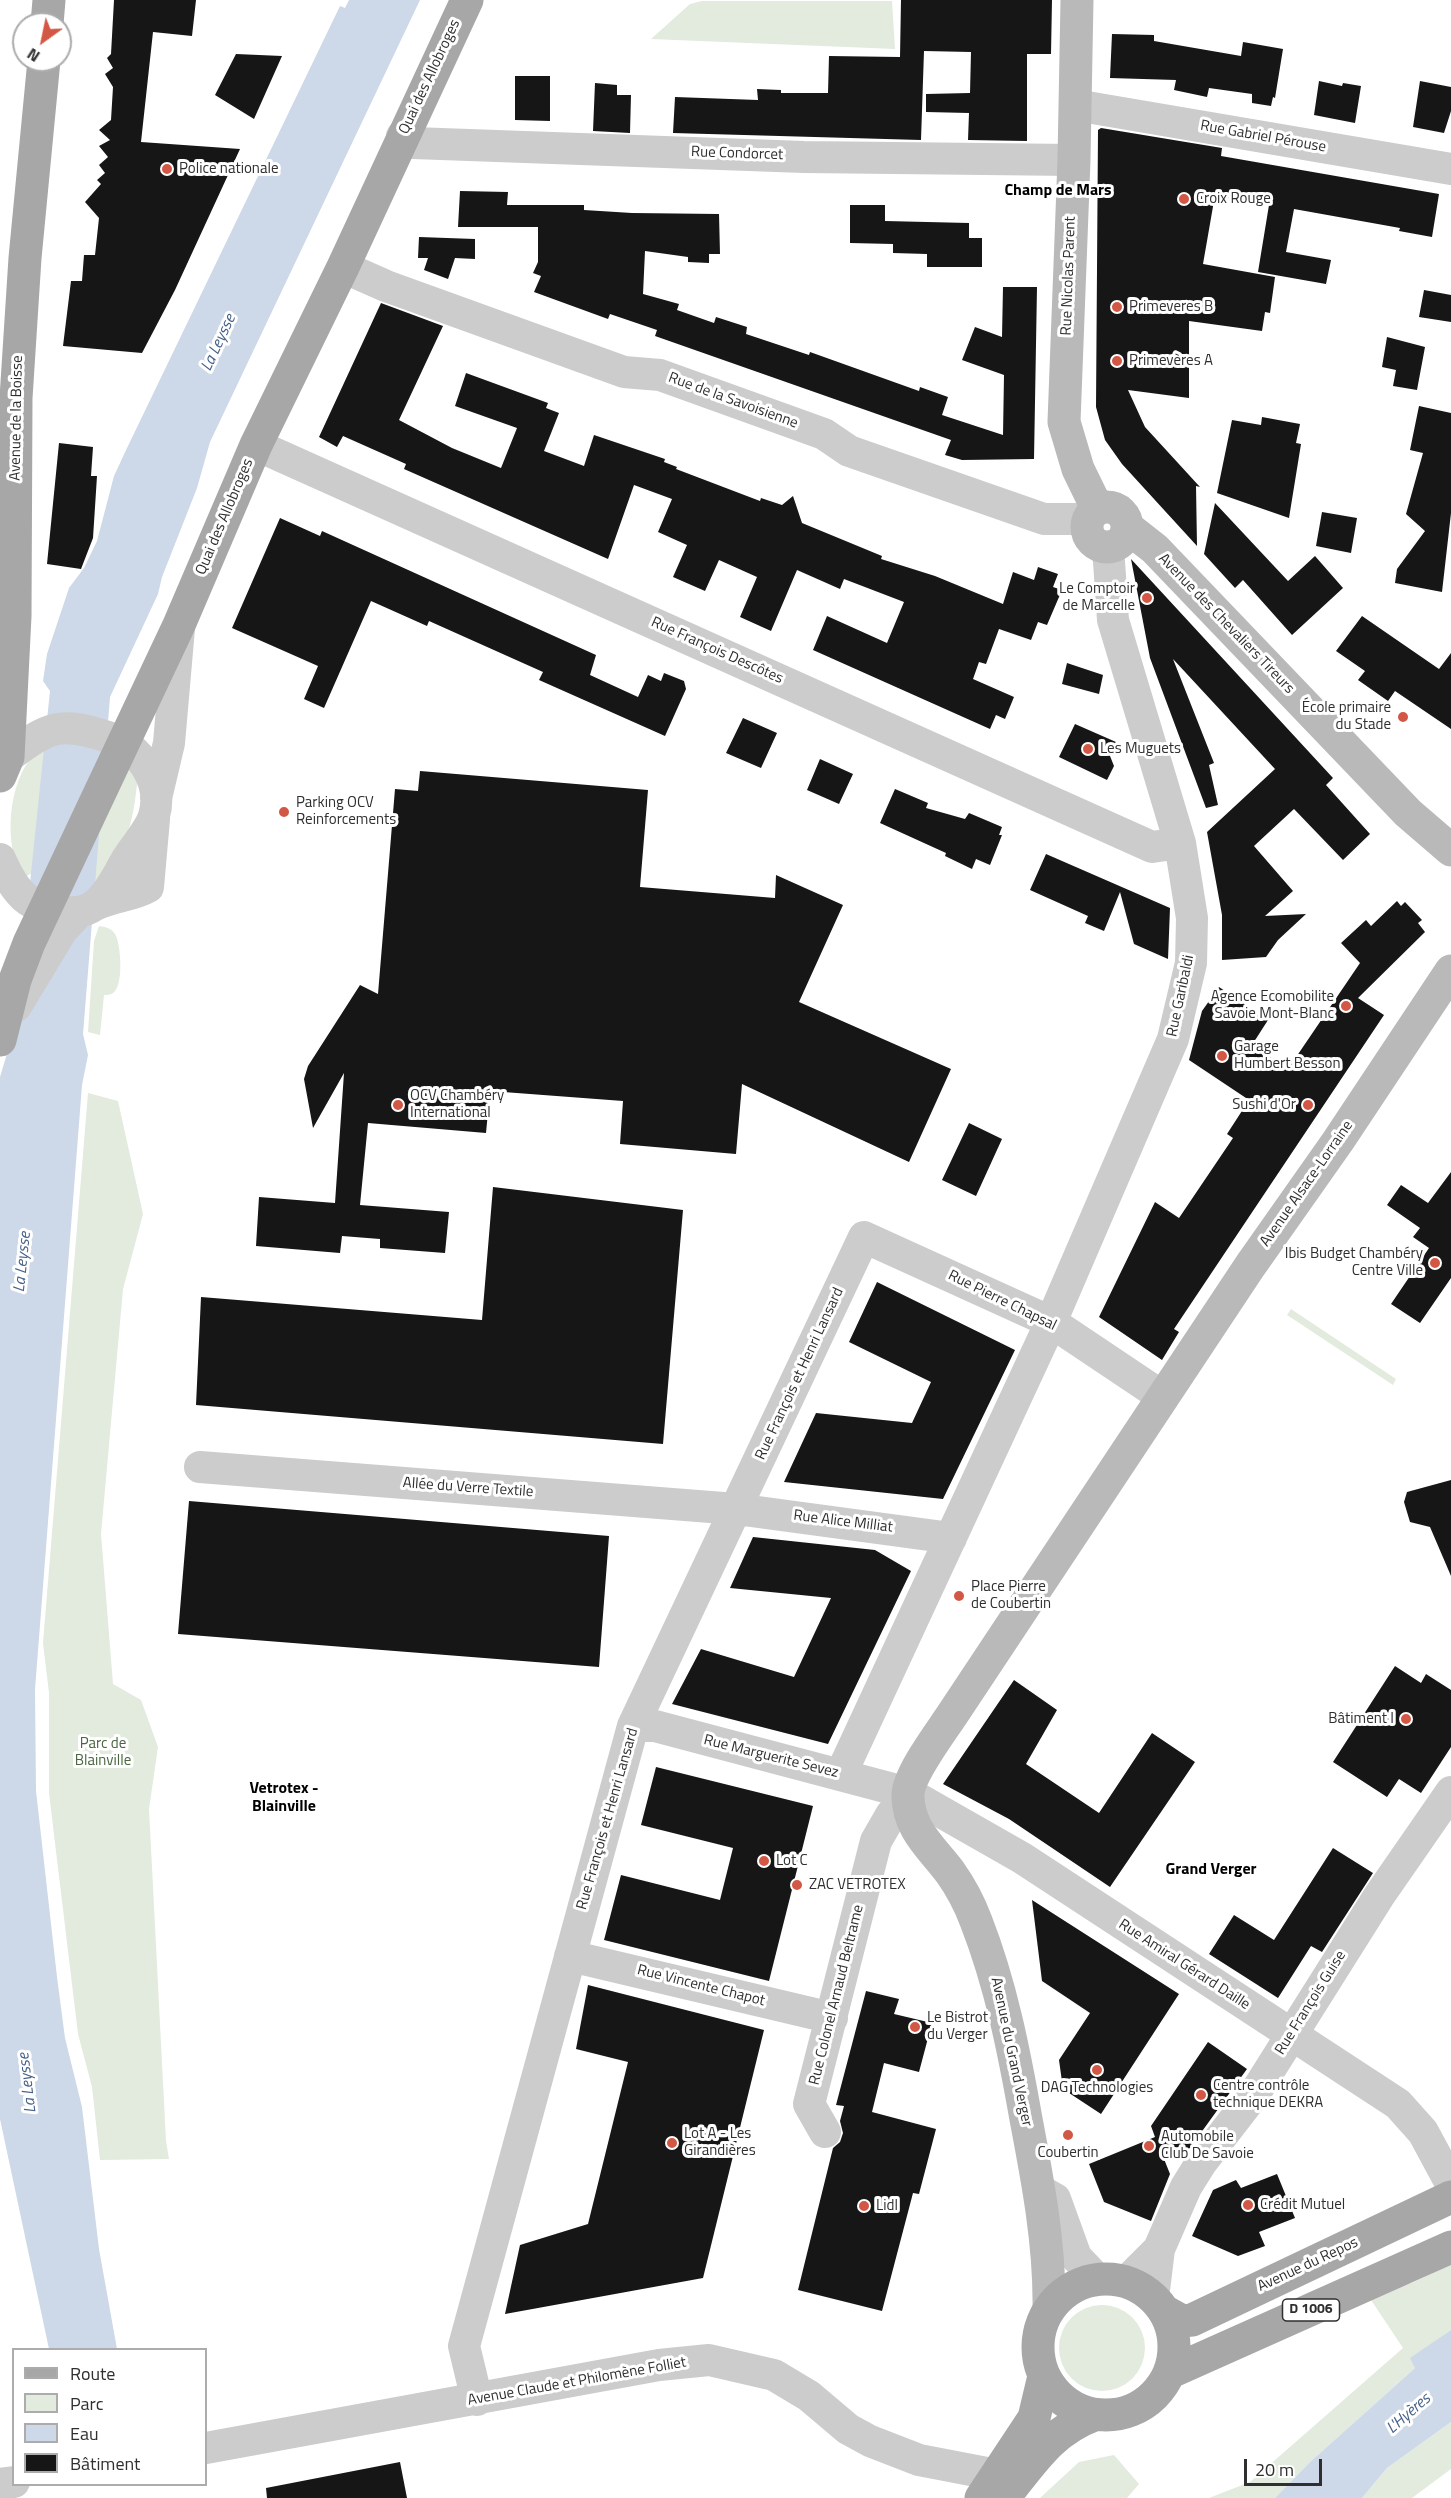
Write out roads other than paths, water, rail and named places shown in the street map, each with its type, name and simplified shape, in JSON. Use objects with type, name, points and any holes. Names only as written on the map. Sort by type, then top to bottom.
[{"type":"main road","name":"Quai des Allobroges","points":[[1,1037],[15,980],[45,910],[179,625],[256,445],[344,267],[402,136],[467,0]]},
{"type":"main road","name":"Rue Nicolas Parent","points":[[1077,0],[1074,160],[1064,422],[1093,514],[1087,533],[1095,544],[1118,537]]},
{"type":"main road","name":"Avenue de la Boisse","points":[[4,766],[15,616],[16,398],[25,258],[43,72]]},
{"type":"main road","name":"Avenue des Chevaliers Tireurs","points":[[1118,537],[1155,549],[1408,813],[1451,850]]},
{"type":"main road","name":"Avenue Alsace-Lorraine","points":[[1163,1397],[1451,971]]},
{"type":"main road","points":[[908,1792],[927,1754],[1163,1397]]},
{"type":"main road","name":"Avenue du Grand Verger","points":[[908,1792],[910,1816],[921,1837],[956,1882],[975,1918],[1007,2017],[1039,2190],[1049,2268],[1049,2309]]},
{"type":"main road","name":"Avenue du Repos","points":[[1159,2304],[1182,2321],[1192,2320],[1412,2218],[1451,2197]]},
{"type":"main road","name":"Avenue du Repos","points":[[1185,2366],[1239,2317],[1427,2235],[1451,2203]]},
{"type":"main road","name":"D 1006","points":[[1185,2366],[1451,2247]]},
{"type":"main road","points":[[1111,2281],[1141,2288],[1159,2304],[1185,2366],[1147,2403],[1131,2412],[1114,2416],[1094,2415],[1074,2408],[1056,2394],[1044,2376],[1038,2360],[1038,2342],[1041,2325],[1049,2309],[1070,2289],[1111,2281]]},
{"type":"main road","points":[[994,2490],[1034,2418],[1044,2376]]},
{"type":"main road","points":[[994,2490],[1056,2434],[1073,2423],[1094,2415]]},
{"type":"street","name":"Rue Gabriel Pérouse","points":[[1075,105],[1451,169]]},
{"type":"street","name":"Rue Condorcet","points":[[402,136],[413,143],[804,157],[1074,160]]},
{"type":"street","name":"Rue de la Savoisienne","points":[[344,267],[386,286],[624,372],[660,375],[824,434],[849,451],[1044,519],[1093,514]]},
{"type":"street","name":"Rue François Descôtes","points":[[256,445],[1152,847],[1180,843]]},
{"type":"street","name":"Rue Garibaldi","points":[[841,1774],[1051,1323],[1173,1039],[1191,963],[1192,918],[1180,843],[1113,620],[1118,537]]},
{"type":"street","points":[[1,1037],[26,986],[63,930],[108,890],[155,808],[169,743],[179,625]]},
{"type":"street","points":[[4,766],[35,736],[54,729],[76,729],[124,742],[145,763],[155,808]]},
{"type":"street","points":[[0,859],[9,879],[21,895],[45,910],[87,909]]},
{"type":"street","name":"Rue Pierre Chapsal","points":[[864,1237],[1051,1323],[1163,1397]]},
{"type":"street","name":"Rue François et Henri Lansard","points":[[477,2400],[464,2346],[633,1726],[864,1237]]},
{"type":"street","name":"Allée du Verre Textile","points":[[200,1467],[736,1509]]},
{"type":"street","name":"Rue Alice Milliat","points":[[736,1509],[951,1538]]},
{"type":"street","name":"Rue Marguerite Sevez","points":[[633,1726],[655,1726],[682,1736],[908,1792]]},
{"type":"street","name":"Rue Colonel Arnaud Beltrame","points":[[825,2132],[808,2104],[876,1841],[908,1792]]},
{"type":"street","name":"Rue Amiral Gérard Daille","points":[[908,1792],[1023,1858],[1398,2104],[1423,2132],[1445,2172],[1412,2218]]},
{"type":"street","name":"Rue François Guise","points":[[1159,2304],[1159,2249],[1186,2187],[1201,2163],[1255,2093],[1379,1896],[1451,1792]]},
{"type":"street","name":"Rue Vincente Chapot","points":[[570,1956],[832,2018]]},
{"type":"street","points":[[1039,2190],[1055,2199],[1076,2257],[1111,2281]]},
{"type":"street","name":"Rue François Guise","points":[[1111,2281],[1159,2249]]},
{"type":"street","name":"Avenue Claude et Philomène Folliet","points":[[207,2448],[659,2365],[709,2360],[774,2375],[809,2396],[848,2429],[880,2445],[994,2490]]},
{"type":"water","name":"La Leysse","points":[[349,0],[420,0],[210,442],[197,488],[162,577],[158,594],[110,697],[83,1034],[88,1055],[82,1085],[35,1689],[36,1791],[57,1977],[65,2038],[82,2107],[99,2249],[117,2348],[49,2348],[0,2119],[0,1077],[15,1027],[50,691],[43,681],[47,654],[69,588],[84,568],[97,541],[114,476],[340,6],[345,8]]},
{"type":"water","name":"L'Hyères","points":[[1451,2330],[1451,2422],[1387,2468],[1362,2498],[1275,2498],[1309,2463],[1415,2368],[1410,2358]]},
{"type":"place","name":"Police nationale","points":[[167,169]]},
{"type":"place","name":"Croix Rouge","points":[[1184,199]]},
{"type":"place","name":"Primeveres B","points":[[1117,307]]},
{"type":"place","name":"Primevères A","points":[[1117,361]]},
{"type":"place","name":"Le Comptoir de Marcelle","points":[[1147,598]]},
{"type":"place","name":"École primaire du Stade","points":[[1403,717]]},
{"type":"place","name":"Les Muguets","points":[[1088,749]]},
{"type":"place","name":"Parking OCV Reinforcements","points":[[284,812]]},
{"type":"place","name":"Agence Ecomobilite Savoie Mont-Blanc","points":[[1346,1006]]},
{"type":"place","name":"Garage Humbert Besson","points":[[1222,1056]]},
{"type":"place","name":"OCV Chambéry International","points":[[398,1105]]},
{"type":"place","name":"Sushi d'Or","points":[[1308,1105]]},
{"type":"place","name":"Ibis Budget Chambéry Centre Ville","points":[[1435,1263]]},
{"type":"place","name":"Place Pierre de Coubertin","points":[[959,1596]]},
{"type":"place","name":"Bâtiment I","points":[[1406,1719]]},
{"type":"place","name":"Lot C","points":[[764,1861]]},
{"type":"place","name":"ZAC VETROTEX","points":[[797,1885]]},
{"type":"place","name":"Le Bistrot du Verger","points":[[915,2027]]},
{"type":"place","name":"DAG Technologies","points":[[1097,2070]]},
{"type":"place","name":"Centre contrôle technique DEKRA","points":[[1201,2095]]},
{"type":"place","name":"Coubertin","points":[[1068,2135]]},
{"type":"place","name":"Lot A - Les Girandières","points":[[672,2143]]},
{"type":"place","name":"Automobile Club De Savoie","points":[[1149,2146]]},
{"type":"place","name":"Crédit Mutuel","points":[[1248,2205]]},
{"type":"place","name":"Lidl","points":[[864,2206]]},
{"type":"district","name":"Champ de Mars","points":[[1058,191]]},
{"type":"district","name":"Vetrotex - Blainville","points":[[284,1798]]},
{"type":"district","name":"Grand Verger","points":[[1211,1870]]},
{"type":"park label","name":"Parc de Blainville","points":[[103,1752]]}]
